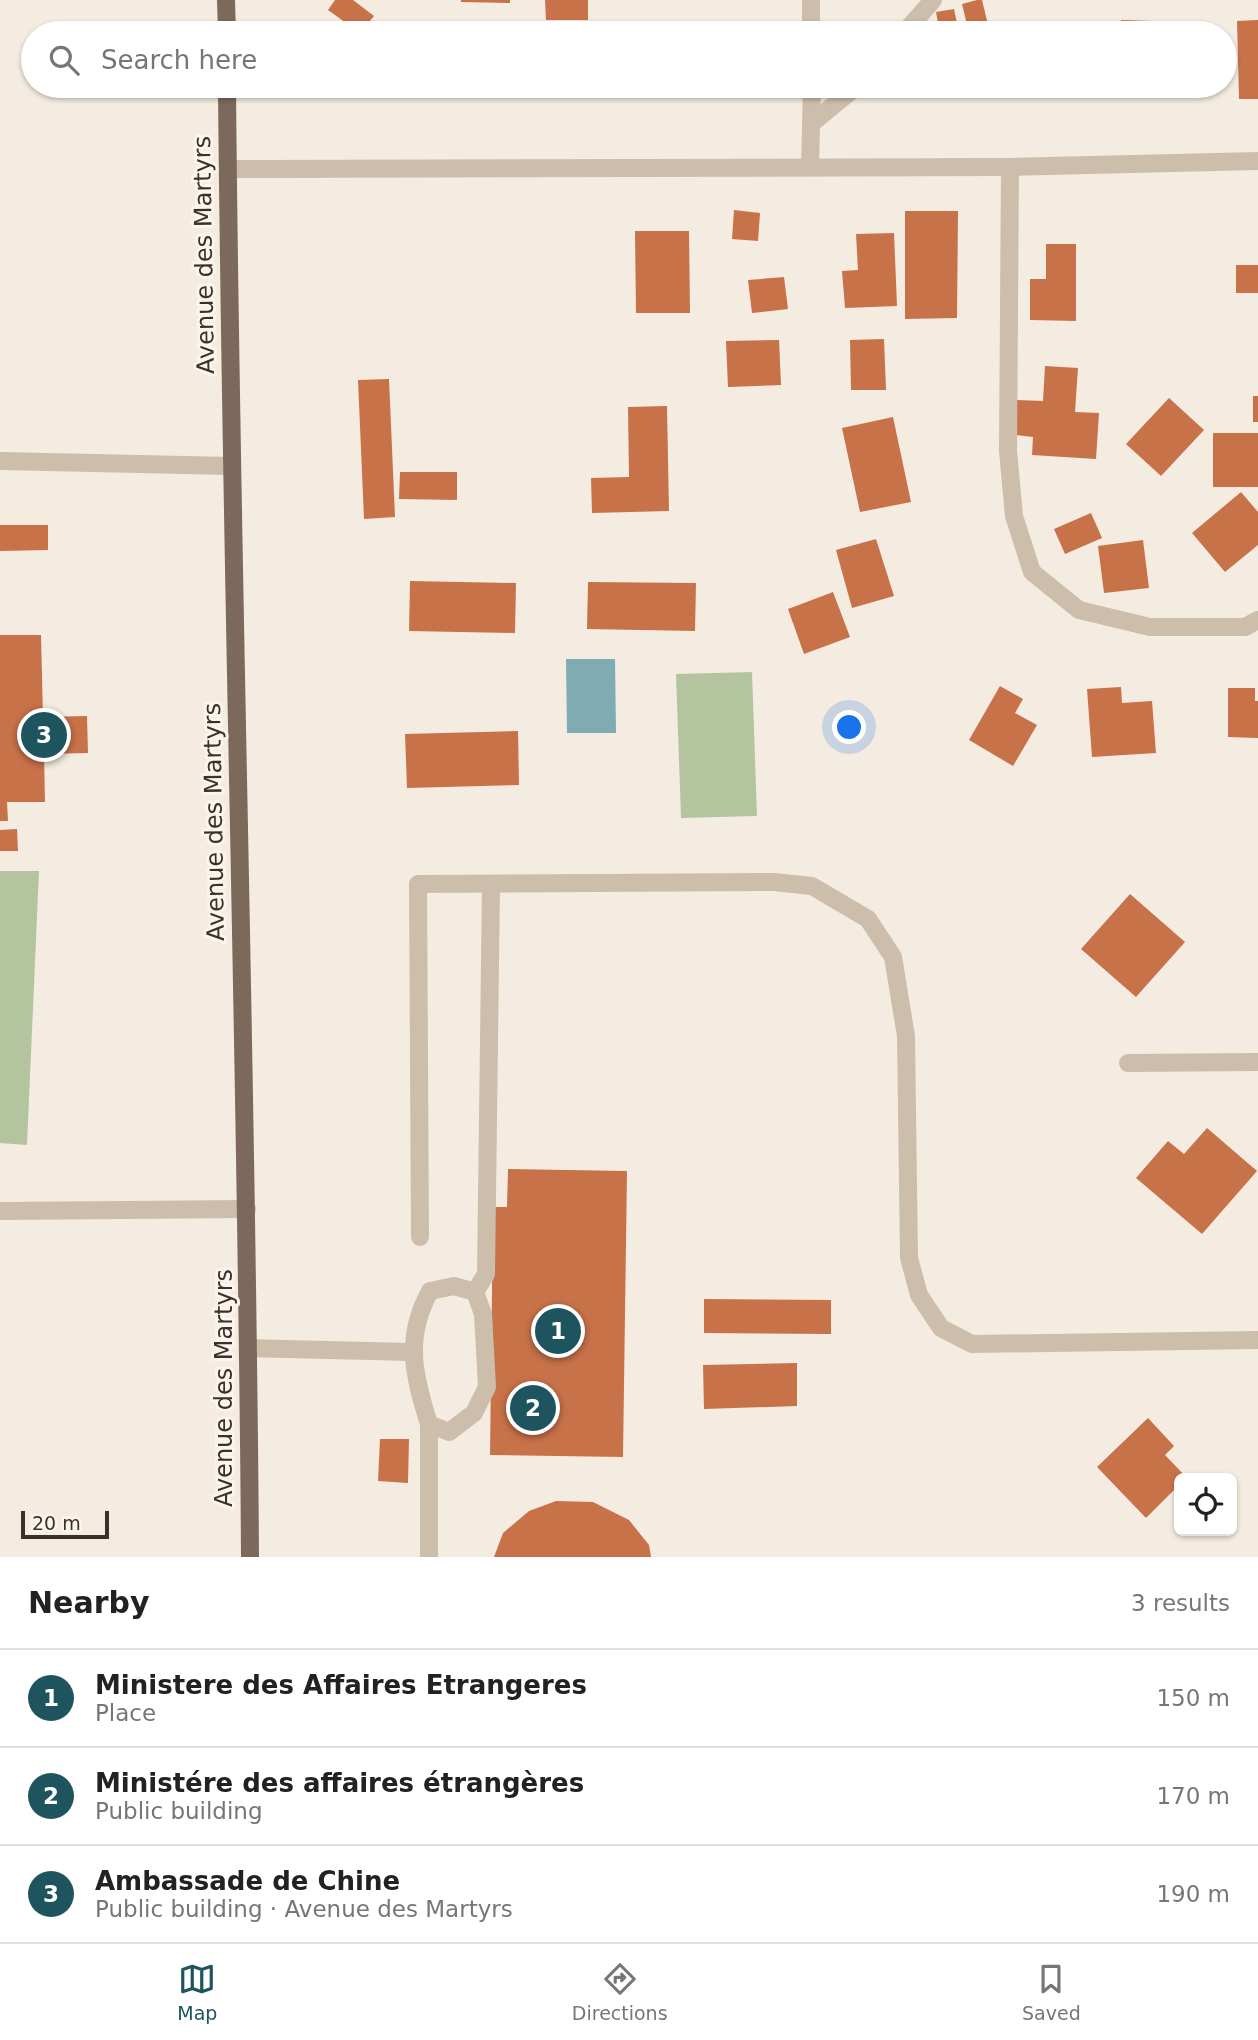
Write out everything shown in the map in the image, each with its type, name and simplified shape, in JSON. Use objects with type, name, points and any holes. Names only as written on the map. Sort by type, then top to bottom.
[{"type":"main road","points":[[226,0],[227,21]]},
{"type":"main road","name":"Avenue des Martyrs","points":[[227,98],[231,466],[247,1209],[250,1557]]},
{"type":"street","points":[[811,0],[811,21]]},
{"type":"street","points":[[915,21],[933,0]]},
{"type":"street","points":[[810,166],[812,98]]},
{"type":"street","points":[[812,123],[842,98]]},
{"type":"street","points":[[228,169],[1010,167],[1258,161]]},
{"type":"street","points":[[1010,167],[1008,452],[1014,516],[1032,572],[1079,610],[1150,627],[1245,626],[1258,620]]},
{"type":"street","points":[[0,461],[231,466]]},
{"type":"street","points":[[420,1237],[418,884],[774,882],[812,886],[867,919],[893,957],[906,1036],[909,1258],[919,1295],[941,1328],[972,1344],[1258,1340]]},
{"type":"street","points":[[475,1292],[486,1275],[491,884]]},
{"type":"street","points":[[1128,1063],[1258,1062]]},
{"type":"street","points":[[0,1211],[247,1209]]},
{"type":"street","points":[[429,1557],[429,1424],[418,1391],[412,1352],[422,1305],[430,1291],[454,1286],[475,1292]]},
{"type":"street","points":[[429,1424],[449,1432],[474,1413],[487,1387],[483,1314],[475,1292]]},
{"type":"street","points":[[248,1348],[412,1352]]},
{"type":"green space","points":[[752,672],[757,816],[681,818],[676,674]]},
{"type":"green space","points":[[0,871],[39,871],[27,1145],[0,1143]]},
{"type":"water","points":[[566,659],[615,659],[616,733],[567,733]]},
{"type":"building","points":[[335,0],[353,0],[374,16],[370,21],[343,21],[328,10]]},
{"type":"building","points":[[510,0],[510,3],[461,2]]},
{"type":"building","points":[[545,0],[588,0],[588,20],[546,20]]},
{"type":"building","points":[[982,0],[987,21],[966,21],[962,4]]},
{"type":"building","points":[[954,9],[956,21],[938,21],[936,12]]},
{"type":"building","points":[[1258,20],[1258,99],[1239,99],[1237,21]]},
{"type":"building","points":[[734,210],[760,213],[758,241],[732,239]]},
{"type":"building","points":[[905,211],[958,211],[957,318],[905,319]]},
{"type":"building","points":[[635,231],[689,231],[690,313],[636,313]]},
{"type":"building","points":[[894,233],[897,306],[845,308],[842,271],[858,270],[856,234]]},
{"type":"building","points":[[1046,244],[1076,244],[1076,321],[1030,320],[1030,279],[1046,279]]},
{"type":"building","points":[[1236,265],[1258,265],[1258,293],[1236,293]]},
{"type":"building","points":[[784,277],[788,309],[752,313],[748,280]]},
{"type":"building","points":[[884,339],[886,390],[851,390],[850,340]]},
{"type":"building","points":[[779,340],[781,385],[728,387],[726,341]]},
{"type":"building","points":[[1045,366],[1078,368],[1075,412],[1099,413],[1096,459],[1032,455],[1033,437],[1015,435],[1017,400],[1043,401]]},
{"type":"building","points":[[389,379],[395,517],[364,519],[358,380]]},
{"type":"building","points":[[1253,396],[1258,396],[1258,422],[1253,422]]},
{"type":"building","points":[[1169,398],[1204,430],[1161,476],[1126,444]]},
{"type":"building","points":[[667,406],[669,511],[592,513],[591,478],[629,477],[628,407]]},
{"type":"building","points":[[893,417],[911,502],[860,512],[842,428]]},
{"type":"building","points":[[1213,433],[1258,433],[1258,487],[1213,487]]},
{"type":"building","points":[[400,472],[457,472],[457,500],[399,499]]},
{"type":"building","points":[[1241,492],[1258,512],[1258,545],[1225,572],[1192,533]]},
{"type":"building","points":[[1091,513],[1102,538],[1065,554],[1054,529]]},
{"type":"building","points":[[0,525],[48,525],[48,550],[0,551]]},
{"type":"building","points":[[876,539],[894,596],[852,608],[836,550]]},
{"type":"building","points":[[1143,540],[1149,588],[1104,593],[1098,546]]},
{"type":"building","points":[[410,581],[516,583],[515,633],[409,631]]},
{"type":"building","points":[[588,582],[696,583],[695,631],[587,629]]},
{"type":"building","points":[[833,592],[850,637],[804,654],[788,609]]},
{"type":"building","points":[[0,635],[41,635],[43,717],[87,716],[88,753],[44,754],[45,802],[7,802],[8,821],[0,821]]},
{"type":"building","points":[[1000,686],[1023,699],[1015,713],[1037,725],[1013,766],[969,740]]},
{"type":"building","points":[[1121,687],[1122,703],[1152,701],[1156,753],[1092,757],[1087,689]]},
{"type":"building","points":[[1228,688],[1255,688],[1255,701],[1258,701],[1258,738],[1228,737]]},
{"type":"building","points":[[518,731],[519,785],[407,788],[405,734]]},
{"type":"building","points":[[17,829],[18,851],[0,851],[0,830]]},
{"type":"building","points":[[1130,894],[1185,942],[1136,997],[1081,949]]},
{"type":"building","points":[[1207,1128],[1257,1171],[1202,1234],[1136,1178],[1168,1141],[1184,1154]]},
{"type":"building","points":[[508,1169],[627,1171],[623,1457],[490,1455],[493,1207],[507,1207]]},
{"type":"building","points":[[704,1299],[831,1300],[831,1334],[704,1333]]},
{"type":"building","points":[[797,1363],[797,1406],[704,1409],[703,1365]]},
{"type":"building","points":[[1148,1418],[1174,1446],[1165,1455],[1182,1473],[1174,1473],[1174,1490],[1146,1518],[1097,1467]]},
{"type":"building","points":[[380,1439],[409,1439],[408,1483],[378,1481]]},
{"type":"building","points":[[556,1501],[593,1502],[629,1520],[649,1545],[651,1557],[494,1557],[503,1533],[529,1511]]},
{"type":"place","name":"Ambassade de Chine","points":[[44,735]]},
{"type":"place","name":"Ministere des Affaires Etrangeres","points":[[558,1331]]},
{"type":"place","name":"Ministére des affaires étrangères","points":[[533,1408]]}]
